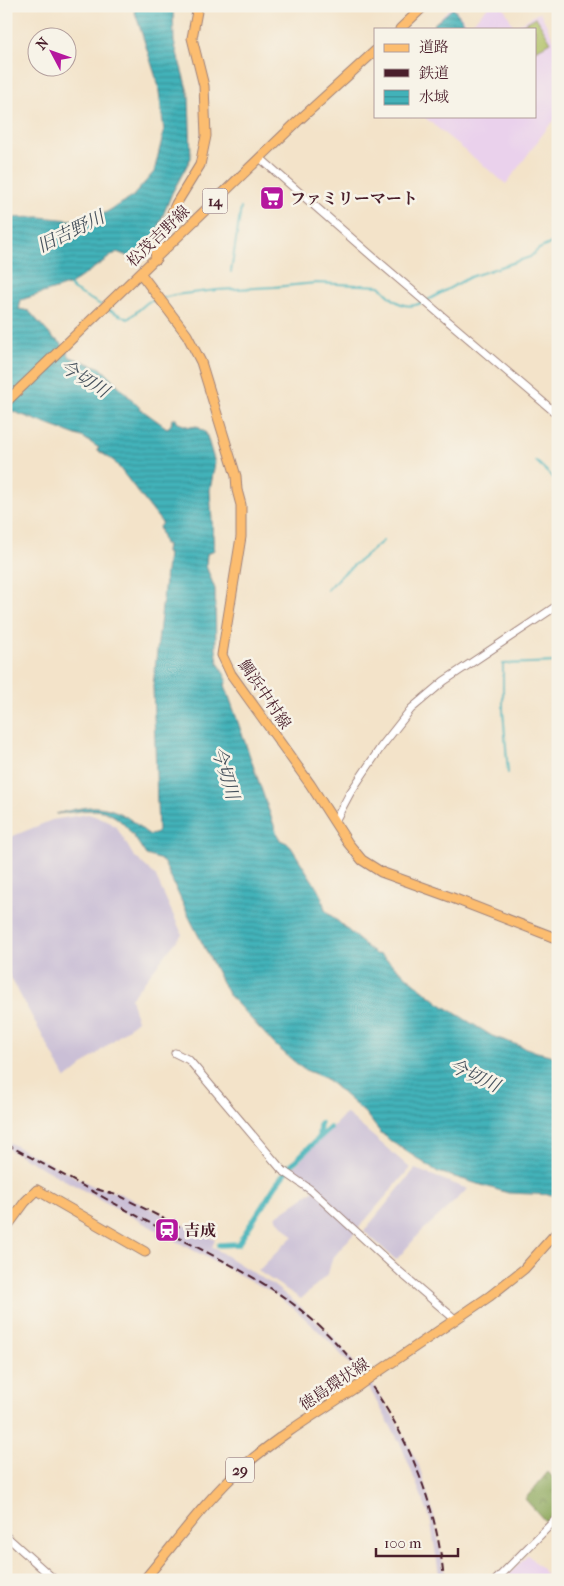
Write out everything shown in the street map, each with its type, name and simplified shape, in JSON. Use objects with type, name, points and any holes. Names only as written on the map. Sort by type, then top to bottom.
[{"type":"main road","points":[[156,258],[155,252],[176,204],[200,166],[206,136],[204,86],[192,38],[198,6]]},
{"type":"main road","points":[[401,28],[424,6]]},
{"type":"main road","name":"松茂吉野線","points":[[6,402],[297,122],[374,52]]},
{"type":"main road","name":"鯛浜中村線","points":[[141,274],[187,335],[201,362],[236,476],[241,505],[241,536],[222,655],[231,674],[310,784],[348,843],[362,860],[381,872],[558,939]]},
{"type":"main road","points":[[6,1228],[25,1202],[37,1190],[145,1252]]},
{"type":"main road","name":"徳島環状線","points":[[144,1580],[221,1488],[244,1466],[269,1446],[490,1296],[524,1269],[558,1231]]},
{"type":"street","points":[[260,158],[558,415]]},
{"type":"street","points":[[335,821],[350,793],[381,747],[411,709],[444,681],[558,605]]},
{"type":"street","points":[[175,1053],[189,1060],[282,1170],[311,1190],[400,1272],[456,1320]]},
{"type":"street","points":[[496,1580],[558,1517]]},
{"type":"street","points":[[6,1536],[55,1580]]},
{"type":"shaded area","points":[[452,6],[469,26],[489,6],[503,6],[514,27],[540,12],[556,44],[558,51],[558,120],[555,120],[548,127],[506,184],[425,118],[536,118],[536,28],[430,28]]},
{"type":"shaded area","points":[[88,814],[107,820],[117,828],[133,855],[155,875],[182,934],[131,998],[137,1021],[66,1079],[6,969],[6,839],[52,820]]},
{"type":"shaded area","points":[[346,1113],[410,1168],[332,1259],[328,1274],[301,1299],[258,1271],[293,1236],[275,1217],[314,1190],[292,1169]]},
{"type":"shaded area","points":[[6,1141],[93,1186],[121,1194],[215,1240],[212,1247],[273,1285],[301,1307],[334,1338],[375,1389],[395,1419],[419,1466],[434,1516],[446,1580],[440,1580],[430,1518],[401,1445],[371,1391],[330,1342],[297,1311],[270,1291],[170,1238],[168,1241],[156,1235],[158,1231],[6,1148]]},
{"type":"shaded area","points":[[415,1169],[468,1189],[419,1234],[396,1260],[364,1231]]},
{"type":"shaded area","points":[[528,1555],[552,1580],[503,1580]]},
{"type":"green space","points":[[536,17],[551,42],[536,50],[536,28],[517,28]]},
{"type":"green space","points":[[548,1472],[558,1483],[558,1512],[546,1522],[525,1499]]},
{"type":"water","points":[[133,6],[173,6],[174,42],[189,96],[191,158],[172,193],[151,245],[134,259],[117,252],[71,284],[21,300],[19,309],[29,311],[53,338],[61,343],[70,357],[101,368],[142,410],[167,428],[171,425],[172,419],[176,418],[178,423],[190,427],[197,426],[206,433],[215,463],[210,490],[214,550],[207,554],[206,566],[215,589],[216,650],[218,662],[227,680],[225,685],[280,840],[289,844],[321,894],[325,910],[375,954],[381,955],[439,1003],[492,1036],[537,1052],[558,1057],[558,1195],[508,1193],[438,1172],[392,1142],[380,1132],[365,1113],[325,1078],[303,1069],[276,1046],[228,994],[164,863],[159,859],[146,855],[125,826],[104,811],[85,810],[56,814],[86,807],[103,808],[121,814],[150,835],[158,831],[153,686],[168,554],[166,553],[167,544],[164,544],[159,527],[162,523],[114,461],[97,450],[99,448],[84,438],[6,409],[6,218],[40,217],[70,220],[100,216],[132,197],[154,172],[164,131],[158,84]]},
{"type":"water","points":[[453,8],[464,22],[458,28],[436,28],[433,25]]},
{"type":"waterway","points":[[557,124],[558,131]]},
{"type":"waterway","points":[[231,272],[241,208]]},
{"type":"waterway","points":[[428,300],[470,277],[530,257],[539,249],[558,240]]},
{"type":"waterway","points":[[163,298],[217,290],[316,283],[380,286],[394,300],[404,305],[410,306],[423,302]]},
{"type":"waterway","points":[[69,285],[74,290],[101,305]]},
{"type":"waterway","points":[[107,309],[128,319],[148,302],[156,300]]},
{"type":"waterway","points":[[536,461],[558,482]]},
{"type":"waterway","points":[[327,590],[343,574],[383,541]]},
{"type":"waterway","points":[[508,773],[503,710],[503,664],[558,662]]},
{"type":"waterway","points":[[219,1245],[238,1244],[291,1165],[319,1138],[320,1123]]},
{"type":"waterway","points":[[319,1138],[330,1128]]},
{"type":"railway","points":[[6,1144],[269,1287],[317,1324],[346,1354],[372,1386],[394,1422],[413,1459],[438,1539],[444,1580]]},
{"type":"railway","points":[[96,1189],[120,1196],[180,1227]]},
{"type":"place","name":"ファミリーマート","points":[[272,198]]},
{"type":"place","name":"吉成","points":[[167,1230]]},
{"type":"water label","name":"旧吉野川","points":[[71,232]]},
{"type":"water label","name":"今切川","points":[[84,379]]},
{"type":"water label","name":"今切川","points":[[225,773]]},
{"type":"water label","name":"今切川","points":[[474,1076]]}]
